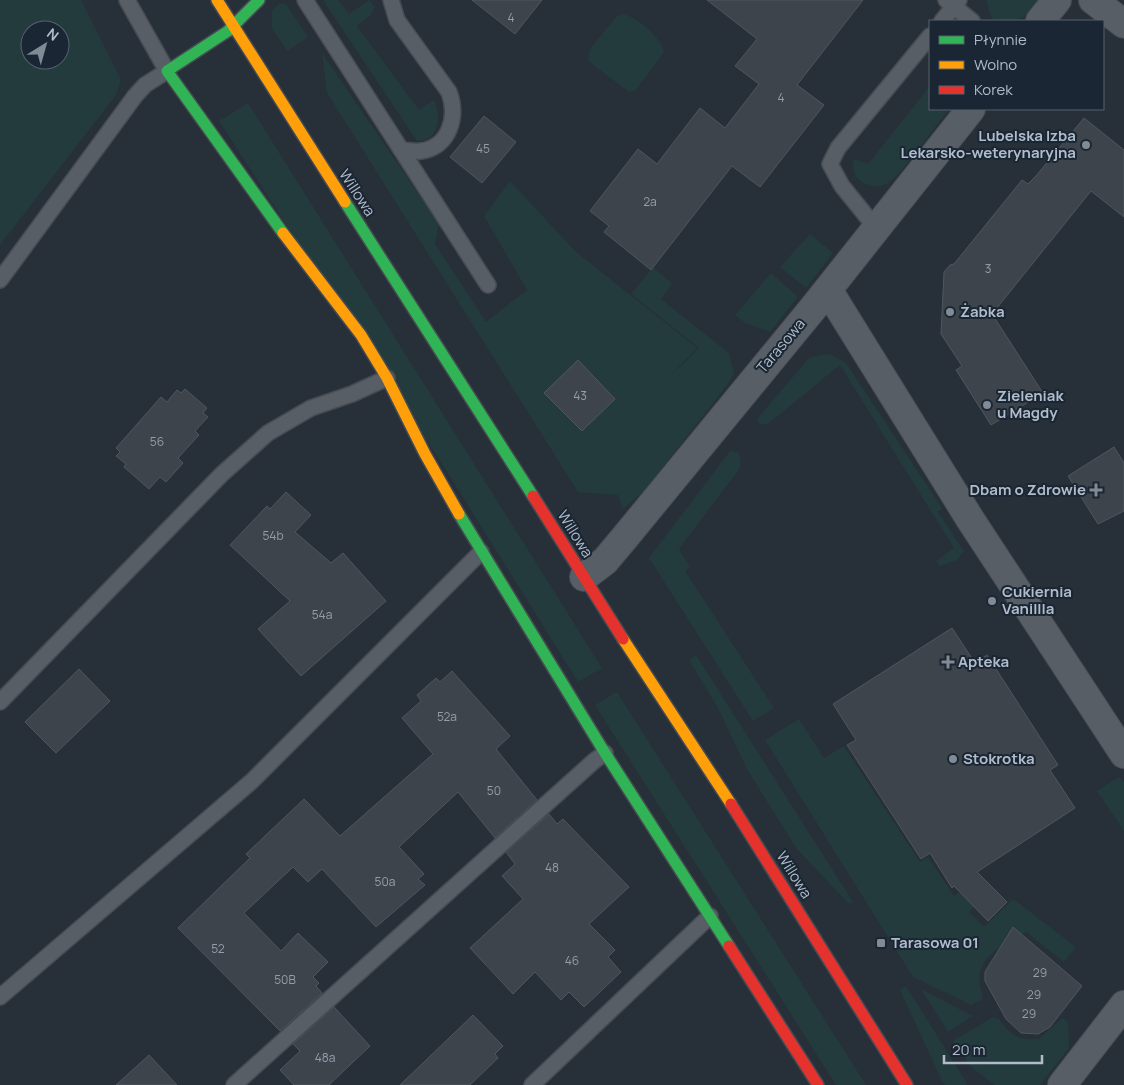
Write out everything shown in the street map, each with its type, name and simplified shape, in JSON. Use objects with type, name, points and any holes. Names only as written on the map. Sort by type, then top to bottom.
[{"type":"street","name":"Willowa","points":[[217,0],[233,28],[584,577],[693,744],[907,1085]]},
{"type":"street","points":[[260,0],[233,28],[198,53],[167,71],[279,228],[361,335],[387,378],[425,454],[481,552],[605,753],[818,1085]]},
{"type":"street","points":[[1041,20],[1057,0]]},
{"type":"street","points":[[1093,0],[1124,24]]},
{"type":"street","name":"Tarasowa","points":[[584,577],[605,561],[828,290],[970,110]]},
{"type":"street","points":[[828,290],[970,519],[1124,754]]},
{"type":"street","points":[[1062,1085],[1124,1005]]},
{"type":"lane","points":[[0,280],[135,96],[146,85],[167,71],[127,0]]},
{"type":"lane","points":[[305,0],[488,285]]},
{"type":"lane","points":[[391,0],[397,20],[449,92],[454,104],[452,121],[446,136],[436,147],[421,151],[401,150]]},
{"type":"lane","points":[[943,20],[953,2],[971,20]]},
{"type":"lane","points":[[876,228],[842,186],[830,164],[838,148],[929,37]]},
{"type":"lane","points":[[0,702],[222,474],[268,432],[311,408],[352,394],[387,378]]},
{"type":"lane","points":[[0,997],[252,781],[481,552]]},
{"type":"lane","points":[[234,1085],[605,753]]},
{"type":"lane","points":[[532,1085],[710,916]]},
{"type":"green space","points":[[0,0],[81,0],[121,80],[116,95],[0,245]]},
{"type":"green space","points":[[323,0],[338,0],[349,14],[369,0],[375,7],[370,16],[357,26],[419,110],[434,100],[438,119],[437,126],[430,137],[417,141]]},
{"type":"green space","points":[[986,0],[1038,0],[1025,16],[1017,20],[994,20],[991,17]]},
{"type":"green space","points":[[279,4],[286,4],[308,37],[287,51],[272,28],[272,10]]},
{"type":"green space","points":[[622,14],[648,28],[659,41],[664,52],[636,90],[629,92],[588,61],[590,49],[616,17]]},
{"type":"green space","points":[[322,53],[439,224],[435,244],[486,322],[527,290],[484,216],[510,181],[575,251],[697,348],[660,386],[699,348],[631,294],[653,267],[672,284],[661,299],[729,353],[734,374],[728,384],[644,491],[623,509],[618,495],[578,492],[327,93]]},
{"type":"green space","points":[[929,87],[929,110],[948,110],[910,160],[894,178],[881,186],[873,186],[862,182],[854,173],[854,159],[868,164]]},
{"type":"green space","points":[[248,103],[602,668],[578,682],[451,478],[219,121]]},
{"type":"green space","points":[[810,234],[833,253],[806,288],[780,267]]},
{"type":"green space","points":[[771,273],[798,297],[770,332],[745,323],[735,315]]},
{"type":"green space","points":[[829,354],[846,363],[942,508],[938,512],[964,551],[957,560],[940,566],[936,561],[954,548],[840,365],[768,424],[764,425],[757,422],[758,418],[810,357]]},
{"type":"green space","points":[[730,451],[738,452],[740,468],[679,549],[690,567],[685,571],[774,708],[753,721],[649,558]]},
{"type":"green space","points":[[696,655],[853,902],[849,904],[796,848],[747,769],[718,708],[689,660]]},
{"type":"green space","points":[[617,692],[866,1085],[836,1085],[595,705]]},
{"type":"green space","points":[[799,719],[824,758],[844,746],[920,862],[928,857],[954,896],[978,880],[987,894],[969,912],[984,927],[1013,899],[1076,947],[1064,962],[1026,932],[989,956],[983,964],[980,973],[982,1000],[971,1005],[913,977],[765,740]]},
{"type":"green space","points":[[1119,777],[1124,782],[1124,831],[1097,791]]},
{"type":"green space","points":[[906,986],[968,1085],[945,1085],[942,1081],[900,990]]},
{"type":"green space","points":[[921,989],[973,1016],[948,1032]]},
{"type":"green space","points":[[993,1017],[999,1019],[1011,1033],[1026,1039],[1039,1039],[1062,1018],[1068,1022],[1069,1048],[1040,1085],[995,1085],[971,1067],[953,1041]]},
{"type":"building","points":[[472,0],[542,0],[515,34]]},
{"type":"building","points":[[707,0],[863,0],[797,85],[824,105],[760,187],[732,166],[651,270],[604,232],[609,226],[590,211],[638,149],[657,164],[700,108],[725,128],[759,84],[735,66],[757,39]]},
{"type":"building","points":[[484,116],[516,142],[482,183],[450,157]]},
{"type":"building","points":[[1084,118],[1124,150],[1124,217],[1091,191],[992,314],[1043,393],[991,425],[956,370],[962,366],[941,334],[944,272],[950,265],[954,264],[1022,180],[1028,184],[1036,176]]},
{"type":"building","points":[[578,360],[615,399],[582,431],[544,393]]},
{"type":"building","points":[[185,389],[207,408],[203,413],[208,417],[195,431],[199,435],[178,458],[183,463],[166,482],[160,477],[149,489],[124,467],[126,464],[116,456],[120,452],[116,448],[161,397],[167,402],[177,390],[181,393]]},
{"type":"building","points":[[1114,447],[1124,463],[1124,511],[1098,524],[1068,476]]},
{"type":"building","points":[[286,492],[311,515],[295,532],[331,563],[343,553],[386,601],[301,676],[258,629],[290,601],[230,545],[267,506],[270,509]]},
{"type":"building","points":[[952,628],[975,663],[987,655],[1058,765],[1050,770],[1075,808],[977,872],[1007,902],[988,921],[954,886],[952,888],[930,853],[921,859],[847,745],[856,740],[833,704]]},
{"type":"building","points":[[79,669],[110,701],[56,753],[25,722]]},
{"type":"building","points":[[452,671],[510,736],[496,749],[537,800],[495,838],[458,792],[399,847],[424,874],[418,879],[425,885],[376,927],[322,869],[308,882],[293,867],[244,913],[281,951],[298,933],[328,962],[313,977],[319,983],[316,986],[322,993],[280,1031],[178,928],[250,858],[246,854],[304,799],[340,836],[433,754],[402,718],[421,701],[417,695],[436,678],[440,682]]},
{"type":"building","points":[[549,814],[557,824],[563,819],[629,887],[589,924],[615,950],[608,957],[621,972],[584,1007],[569,992],[561,1000],[535,972],[513,994],[470,948],[523,899],[502,876],[515,864],[506,852]]},
{"type":"building","points":[[1013,927],[1082,986],[1050,1027],[1038,1034],[1021,1033],[1006,1019],[985,981],[985,972]]},
{"type":"building","points":[[334,1007],[370,1046],[329,1085],[294,1085],[280,1070],[300,1051],[293,1044]]},
{"type":"building","points":[[473,1015],[503,1046],[495,1054],[498,1058],[470,1085],[400,1085]]},
{"type":"building","points":[[149,1055],[177,1085],[116,1085]]},
{"type":"traffic: fast","points":[[259,0],[228,31],[167,71],[283,233]]},
{"type":"traffic: fast","points":[[345,202],[533,496]]},
{"type":"traffic: fast","points":[[459,514],[605,753],[729,946]]},
{"type":"traffic: slow","points":[[217,0],[345,202]]},
{"type":"traffic: slow","points":[[283,233],[361,335],[387,378],[425,454],[459,514]]},
{"type":"traffic: slow","points":[[623,639],[731,804]]},
{"type":"traffic: jam","points":[[533,496],[623,639]]},
{"type":"traffic: jam","points":[[731,804],[907,1085]]},
{"type":"traffic: jam","points":[[729,946],[818,1085]]},
{"type":"place","name":"Lubelska Izba Lekarsko-weterynaryjna","points":[[1086,145]]},
{"type":"place","name":"Żabka","points":[[950,312]]},
{"type":"place","name":"Zieleniak u Magdy","points":[[987,405]]},
{"type":"place","name":"Dbam o Zdrowie","points":[[1096,490]]},
{"type":"place","name":"Cukiernia Vanillla","points":[[992,601]]},
{"type":"place","name":"Apteka","points":[[948,662]]},
{"type":"place","name":"Stokrotka","points":[[953,759]]},
{"type":"place","name":"Tarasowa 01","points":[[881,943]]}]
